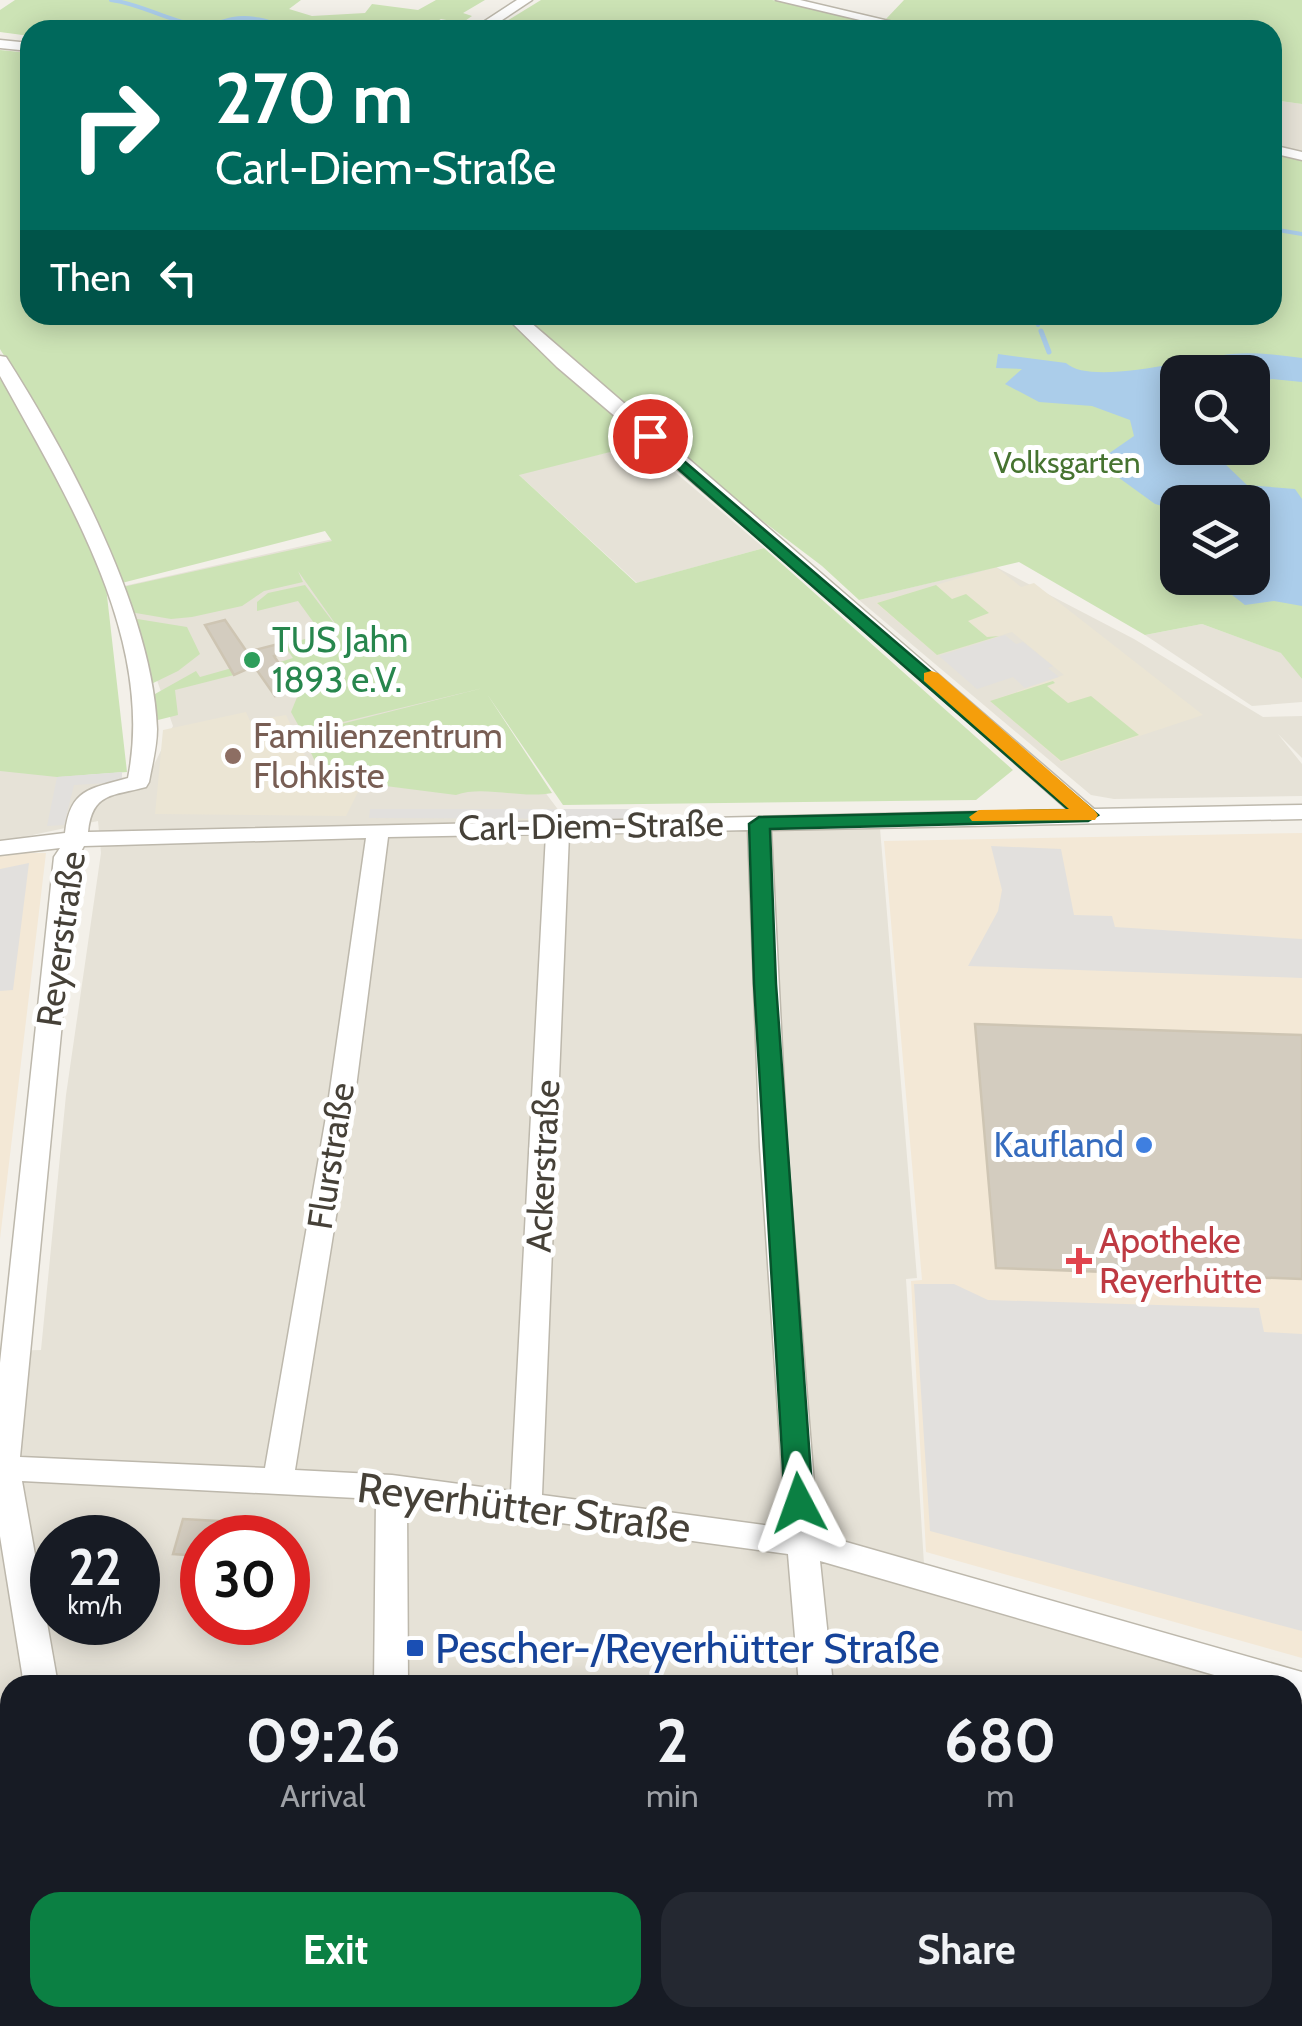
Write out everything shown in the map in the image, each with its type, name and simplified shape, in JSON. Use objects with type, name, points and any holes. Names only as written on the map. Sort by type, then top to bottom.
[{"type":"street","points":[[494,20],[526,0]]},
{"type":"street","points":[[782,0],[874,20]]},
{"type":"street","points":[[522,325],[1088,815]]},
{"type":"street","name":"Reyerstraße","points":[[0,361],[96,542],[143,693],[146,730],[138,782],[90,796],[79,811],[76,839],[66,858],[2,1468],[39,1675]]},
{"type":"street","name":"Carl-Diem-Straße","points":[[0,848],[76,839],[378,830],[1302,812]]},
{"type":"street","points":[[759,824],[765,984],[802,1543],[815,1675]]},
{"type":"street","name":"Ackerstraße","points":[[526,1505],[558,827]]},
{"type":"street","name":"Flurstraße","points":[[278,1481],[340,1111],[378,830]]},
{"type":"street","name":"Reyerhütter Straße","points":[[2,1468],[392,1487],[802,1543],[1249,1675]]},
{"type":"street","points":[[391,1675],[392,1487]]},
{"type":"shaded area","points":[[1282,101],[1302,104],[1302,158],[1282,152]]},
{"type":"shaded area","points":[[642,444],[764,548],[637,583],[518,474]]},
{"type":"shaded area","points":[[351,535],[572,828],[880,828],[917,1278],[906,1279],[924,1564],[1283,1675],[0,1675],[0,1351],[41,1350],[66,1095],[101,853],[98,821],[0,842],[0,769],[147,779],[173,726],[124,586]]},
{"type":"shaded area","points":[[996,567],[1134,639],[1263,717],[1302,716],[1302,758],[1278,734],[1302,764],[1302,796],[1114,799],[1091,795],[859,600]]},
{"type":"shaded area","points":[[996,567],[1021,587],[1034,583],[1203,715],[1061,762],[990,701],[1064,675],[1012,632],[937,655],[876,603]]},
{"type":"shaded area","points":[[1202,624],[1282,653],[1302,679],[1302,702],[1252,706],[1145,635]]},
{"type":"shaded area","points":[[1005,635],[1016,644],[1023,642],[1053,666],[1048,668],[1059,677],[1025,688],[1013,677],[977,689],[939,656]]},
{"type":"shaded area","name":"Familienzentrum Flohkiste","points":[[246,712],[250,721],[286,715],[317,781],[360,788],[346,816],[155,814],[163,730]]},
{"type":"shaded area","points":[[122,772],[122,782],[74,785],[64,825],[47,826],[57,777]]},
{"type":"shaded area","points":[[370,809],[633,809],[633,819],[369,818]]},
{"type":"shaded area","points":[[1302,833],[1302,1658],[926,1552],[911,1281],[922,1280],[884,841]]},
{"type":"shaded area","points":[[991,846],[1061,849],[1074,915],[1112,916],[1115,927],[1302,939],[1302,978],[968,966],[998,911],[1002,890]]},
{"type":"shaded area","points":[[0,853],[46,853],[0,1239]]},
{"type":"shaded area","points":[[29,863],[13,990],[0,991],[0,869]]},
{"type":"shaded area","points":[[914,1284],[954,1284],[988,1300],[1259,1308],[1264,1332],[1302,1334],[1302,1631],[930,1531]]},
{"type":"green space","points":[[15,0],[301,0],[289,9],[312,16],[365,13],[372,4],[418,10],[436,0],[485,0],[463,13],[472,16],[466,20],[20,20],[20,35],[0,32],[0,10]]},
{"type":"green space","points":[[541,0],[772,0],[877,20],[508,20]]},
{"type":"green space","points":[[904,0],[1302,0],[1302,104],[1282,101],[1282,20],[886,19]]},
{"type":"green space","name":"Volksgarten","points":[[0,50],[20,52],[20,325],[1282,325],[1282,151],[1302,157],[1302,679],[1281,653],[1202,624],[1145,635],[1019,562],[859,600],[822,566],[653,438],[519,475],[636,583],[764,548],[1013,770],[976,800],[563,805],[487,694],[552,793],[478,791],[456,795],[323,778],[302,734],[483,688],[302,732],[291,712],[300,690],[280,662],[293,658],[284,645],[322,634],[298,601],[257,611],[257,602],[268,593],[305,585],[349,643],[298,571],[303,582],[264,591],[242,606],[171,619],[124,611],[118,588],[332,541],[325,531],[106,587],[127,772],[57,777],[0,771],[0,380],[17,377],[0,349]]},
{"type":"green space","points":[[936,585],[952,599],[966,594],[989,613],[968,621],[987,637],[999,636],[937,655],[877,603]]},
{"type":"green space","points":[[125,617],[187,627],[200,654],[178,671],[145,687]]},
{"type":"green space","points":[[232,668],[238,674],[175,690],[178,715],[154,721],[151,697],[155,694],[196,671],[200,677]]},
{"type":"green space","points":[[1053,681],[1047,686],[1068,703],[1091,696],[1139,735],[1061,761],[990,701]]},
{"type":"water","points":[[998,354],[1066,363],[1079,370],[1098,372],[1160,366],[1160,465],[1226,465],[1247,485],[1160,485],[1160,505],[1155,504],[1104,467],[1108,454],[1134,436],[1130,420],[1092,406],[1039,402],[1005,384],[1022,369],[996,368]]},
{"type":"water","points":[[1270,355],[1302,358],[1302,382],[1272,379]]},
{"type":"water","points":[[1270,487],[1295,489],[1302,499],[1302,606],[1274,601],[1245,605],[1232,595],[1270,595]]},
{"type":"building","name":"TUS Jahn 1893 e.V.","points":[[225,620],[247,652],[282,643],[284,652],[274,656],[297,691],[275,696],[254,666],[234,675],[205,625]]},
{"type":"building","name":"Kaufland","points":[[975,1024],[1302,1035],[1302,1279],[996,1268]]},
{"type":"building","points":[[180,1530],[180,1554],[173,1554]]},
{"type":"waterway","points":[[111,0],[176,20]]},
{"type":"waterway","points":[[229,20],[259,20]]},
{"type":"waterway","points":[[1282,231],[1302,234]]},
{"type":"waterway","points":[[1041,331],[1049,352]]},
{"type":"slow traffic","points":[[931,677],[1088,815],[979,817]]},
{"type":"place","name":"TUS Jahn 1893 e.V.","points":[[252,660]]},
{"type":"place","name":"Familienzentrum Flohkiste","points":[[233,756]]},
{"type":"place","name":"Kaufland","points":[[1144,1145]]},
{"type":"place","name":"Apotheke Reyerhütte","points":[[1079,1261]]},
{"type":"place","name":"Pescher-/Reyerhütter Straße","points":[[415,1648]]},
{"type":"route","points":[[650,436],[1088,815],[759,824],[765,984],[799,1503]]}]
